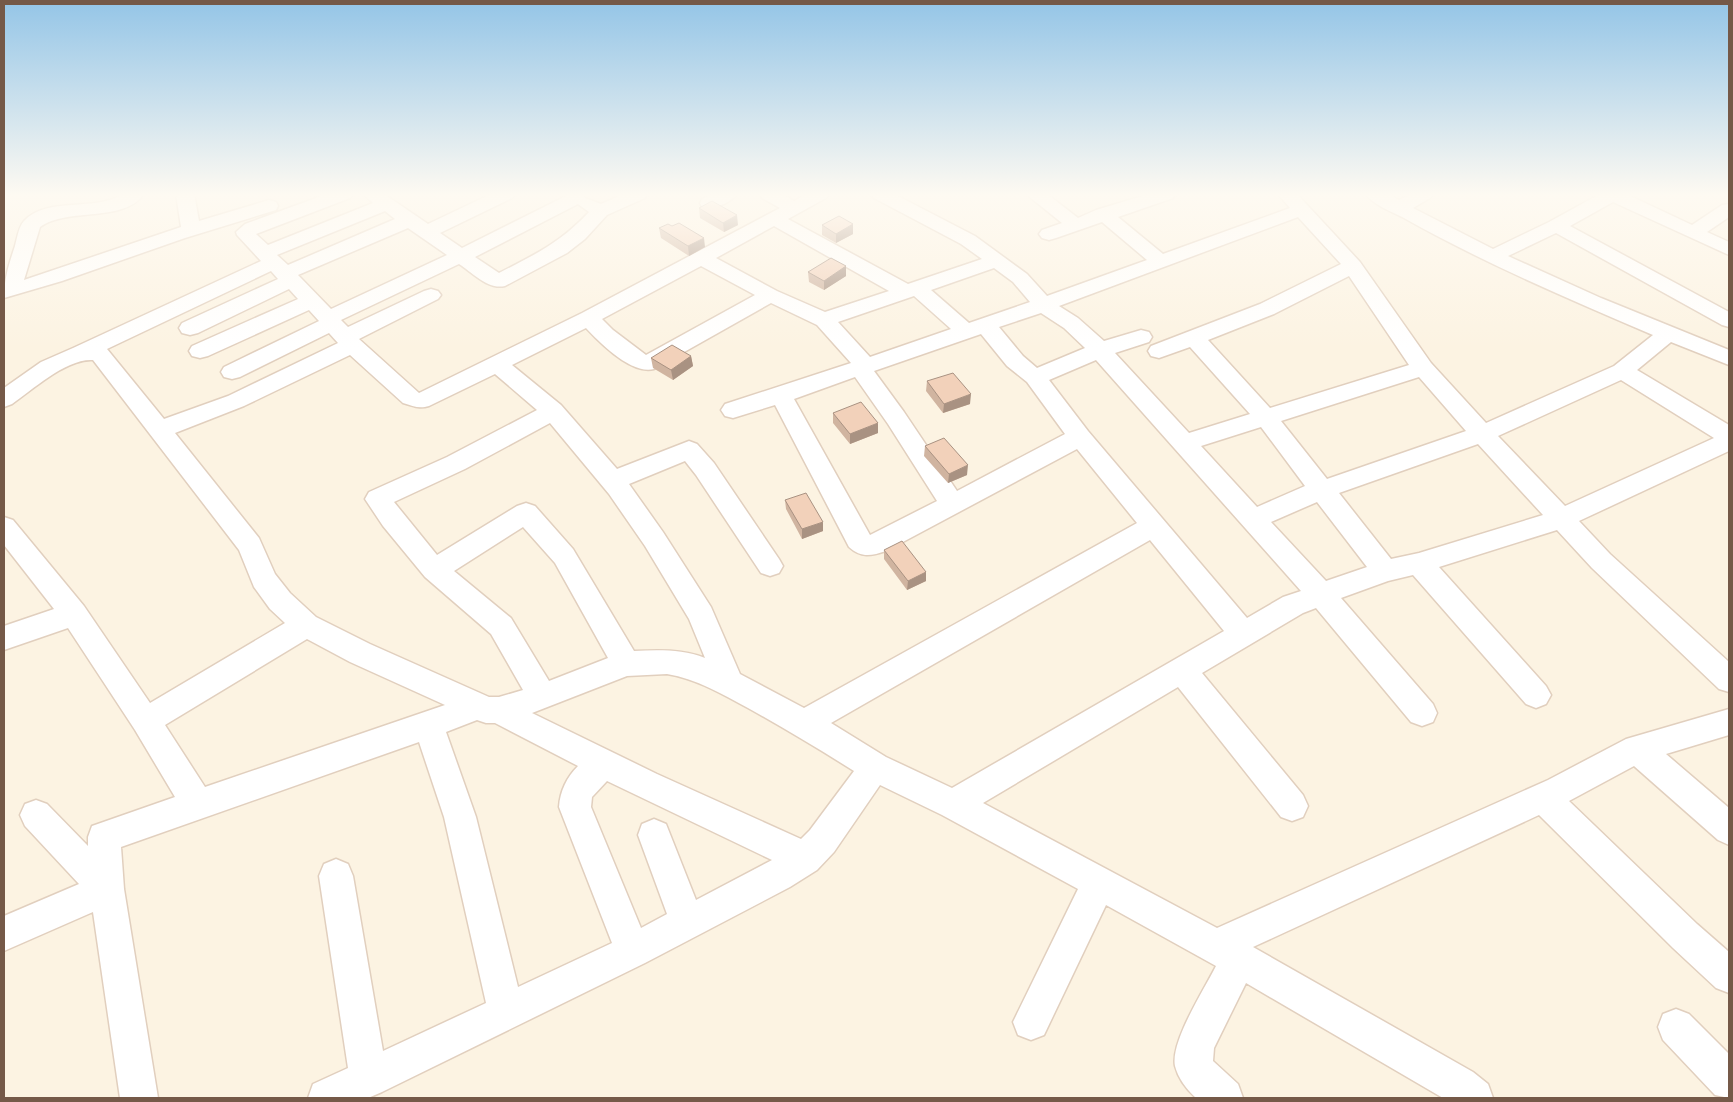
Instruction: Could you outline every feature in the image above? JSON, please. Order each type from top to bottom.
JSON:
[{"type":"street","points":[[7,291],[23,245]]},
{"type":"street","points":[[7,291],[55,277],[146,245]]},
{"type":"street","points":[[257,245],[339,331],[415,401],[430,399],[589,318],[725,245]]},
{"type":"street","points":[[190,328],[311,245]]},
{"type":"street","points":[[4,399],[65,358],[278,268],[340,245]]},
{"type":"street","points":[[446,245],[498,282],[565,245]]},
{"type":"street","points":[[159,430],[236,400],[339,331],[481,245]]},
{"type":"street","points":[[826,245],[911,289],[975,328],[1035,377],[1080,437],[1243,634]]},
{"type":"street","points":[[975,245],[1020,278],[1043,305],[1070,324],[1100,350],[1321,594],[1422,713]]},
{"type":"street","points":[[1140,245],[1160,262]]},
{"type":"street","points":[[733,410],[1043,305],[1160,262],[1197,245]]},
{"type":"street","points":[[1334,245],[1353,266],[1423,368],[1482,434],[1602,561],[1729,680]]},
{"type":"street","points":[[1473,245],[1574,294],[1729,358]]},
{"type":"street","points":[[1494,256],[1516,245]]},
{"type":"street","points":[[1592,245],[1729,320]]},
{"type":"street","points":[[702,258],[770,295],[824,320],[863,367],[952,504]]},
{"type":"street","points":[[824,320],[996,261]]},
{"type":"street","points":[[1035,377],[1100,350],[1194,338],[1267,309],[1353,266]]},
{"type":"street","points":[[232,372],[431,295]]},
{"type":"street","points":[[589,318],[605,336],[646,364],[770,295]]},
{"type":"street","points":[[200,351],[312,301]]},
{"type":"street","points":[[1253,519],[1321,490],[1482,434],[1622,371],[1668,334]]},
{"type":"street","points":[[1194,338],[1266,418],[1386,571]]},
{"type":"street","points":[[82,352],[99,354],[250,545],[264,579],[280,601],[306,625],[360,653],[538,731],[805,858]]},
{"type":"street","points":[[497,364],[553,411],[612,481],[654,539],[701,615],[729,683]]},
{"type":"street","points":[[1185,444],[1423,368]]},
{"type":"street","points":[[1622,371],[1729,436]]},
{"type":"street","points":[[781,395],[861,544],[866,546],[877,544],[1080,437]]},
{"type":"street","points":[[543,698],[500,626],[434,570],[378,499],[456,463],[553,411]]},
{"type":"street","points":[[953,804],[1293,604],[1386,571],[1419,563],[1561,519],[1729,441]]},
{"type":"street","points":[[612,481],[689,450],[705,469],[770,566]]},
{"type":"street","points":[[434,570],[526,512],[564,556],[626,664]]},
{"type":"street","points":[[804,723],[1154,526]]},
{"type":"street","points":[[4,527],[74,614],[146,721],[198,804]]},
{"type":"street","points":[[1419,563],[1536,695]]},
{"type":"street","points":[[4,638],[74,614]]},
{"type":"street","points":[[146,721],[306,625]]},
{"type":"street","points":[[139,1098],[107,889],[104,837],[429,725],[488,708],[543,698],[626,664],[667,662],[692,666],[729,683],[804,723],[875,767],[953,804],[1227,953],[1459,1086],[1474,1098]]},
{"type":"street","points":[[1182,670],[1292,806]]},
{"type":"street","points":[[1224,1098],[1202,1078],[1194,1065],[1195,1046],[1227,953],[1543,798],[1637,749],[1729,722]]},
{"type":"street","points":[[429,725],[460,817],[506,1011]]},
{"type":"street","points":[[1637,749],[1729,829]]},
{"type":"street","points":[[604,763],[577,789],[574,796],[574,807],[633,951]]},
{"type":"street","points":[[327,1098],[633,951],[778,875],[805,858],[822,841],[875,767]]},
{"type":"street","points":[[1543,798],[1685,936],[1729,975]]},
{"type":"street","points":[[36,815],[107,889]]},
{"type":"street","points":[[654,836],[688,923]]},
{"type":"street","points":[[336,876],[369,1079]]},
{"type":"street","points":[[1031,1022],[1099,883]]},
{"type":"street","points":[[4,934],[107,889]]},
{"type":"street","points":[[1676,1027],[1729,1081]]},
{"type":"building","points":[[831,258],[846,266],[824,281],[808,272]]},
{"type":"building","points":[[672,345],[691,356],[671,370],[651,358]]},
{"type":"building","points":[[953,373],[971,394],[944,404],[927,381]]},
{"type":"building","points":[[861,402],[878,423],[850,434],[833,413]]},
{"type":"building","points":[[944,438],[968,465],[949,474],[925,446]]},
{"type":"building","points":[[806,493],[823,522],[802,529],[785,500]]},
{"type":"building","points":[[902,541],[926,572],[908,581],[884,550]]}]
